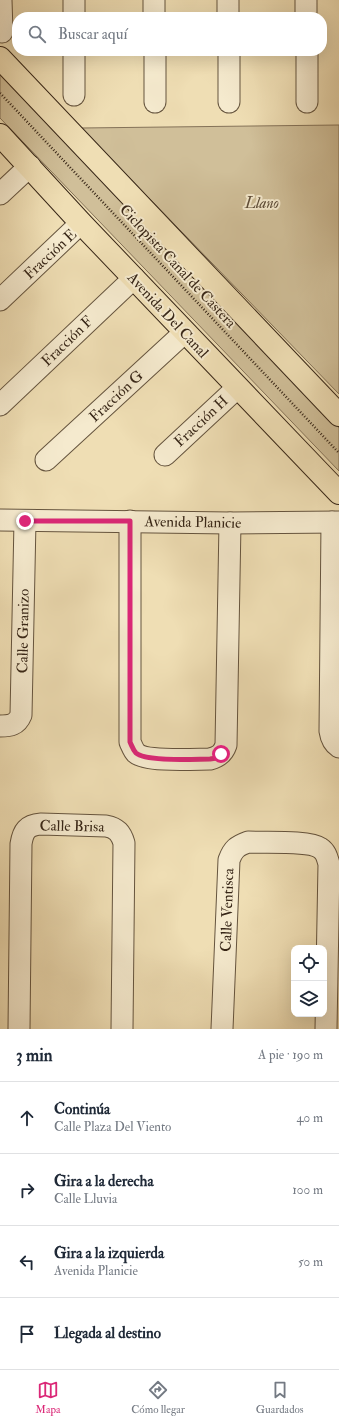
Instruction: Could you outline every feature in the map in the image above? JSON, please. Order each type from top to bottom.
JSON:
[{"type":"main road","points":[[0,58],[339,415]]},
{"type":"main road","name":"Avenida Del Canal","points":[[0,134],[81,223],[339,493]]},
{"type":"street","points":[[2,0],[2,32]]},
{"type":"street","points":[[74,0],[74,12]]},
{"type":"street","points":[[154,0],[154,12]]},
{"type":"street","points":[[228,0],[228,12]]},
{"type":"street","points":[[306,0],[306,12]]},
{"type":"street","points":[[74,56],[74,95]]},
{"type":"street","points":[[155,56],[156,102]]},
{"type":"street","points":[[229,56],[229,102]]},
{"type":"street","points":[[307,56],[307,102]]},
{"type":"street","points":[[0,194],[30,166]]},
{"type":"street","name":"Fracción E","points":[[0,300],[81,223]]},
{"type":"street","name":"Fracción F","points":[[0,405],[134,278]]},
{"type":"street","name":"Fracción G","points":[[46,460],[185,332]]},
{"type":"street","name":"Fracción H","points":[[164,455],[238,388]]},
{"type":"street","name":"Avenida Planicie","points":[[0,520],[230,523],[336,522]]},
{"type":"street","name":"Calle Granizo","points":[[0,726],[17,722],[21,715],[25,521]]},
{"type":"street","points":[[130,521],[130,742],[132,749],[136,753],[149,758],[217,758],[226,745],[230,523]]},
{"type":"street","points":[[336,522],[330,731],[331,738],[337,746]]},
{"type":"street","name":"Calle Brisa","points":[[19,1029],[21,844],[22,835],[34,824],[106,826],[113,827],[119,831],[122,836],[124,843],[122,1029]]},
{"type":"street","name":"Calle Ventisca","points":[[222,1029],[229,860],[234,849],[248,842],[312,844],[324,850],[327,856],[329,864],[326,1029]]},
{"type":"path","name":"Ciclopista Canal de Castera","points":[[0,93],[339,453]]},
{"type":"green space","points":[[0,72],[339,428],[339,471],[0,118]]},
{"type":"green space","name":"Llano","points":[[339,125],[339,394],[81,128]]},
{"type":"route","points":[[25,521],[130,521],[130,742],[132,749],[136,753],[149,758],[210,759],[217,758],[221,754]]}]
